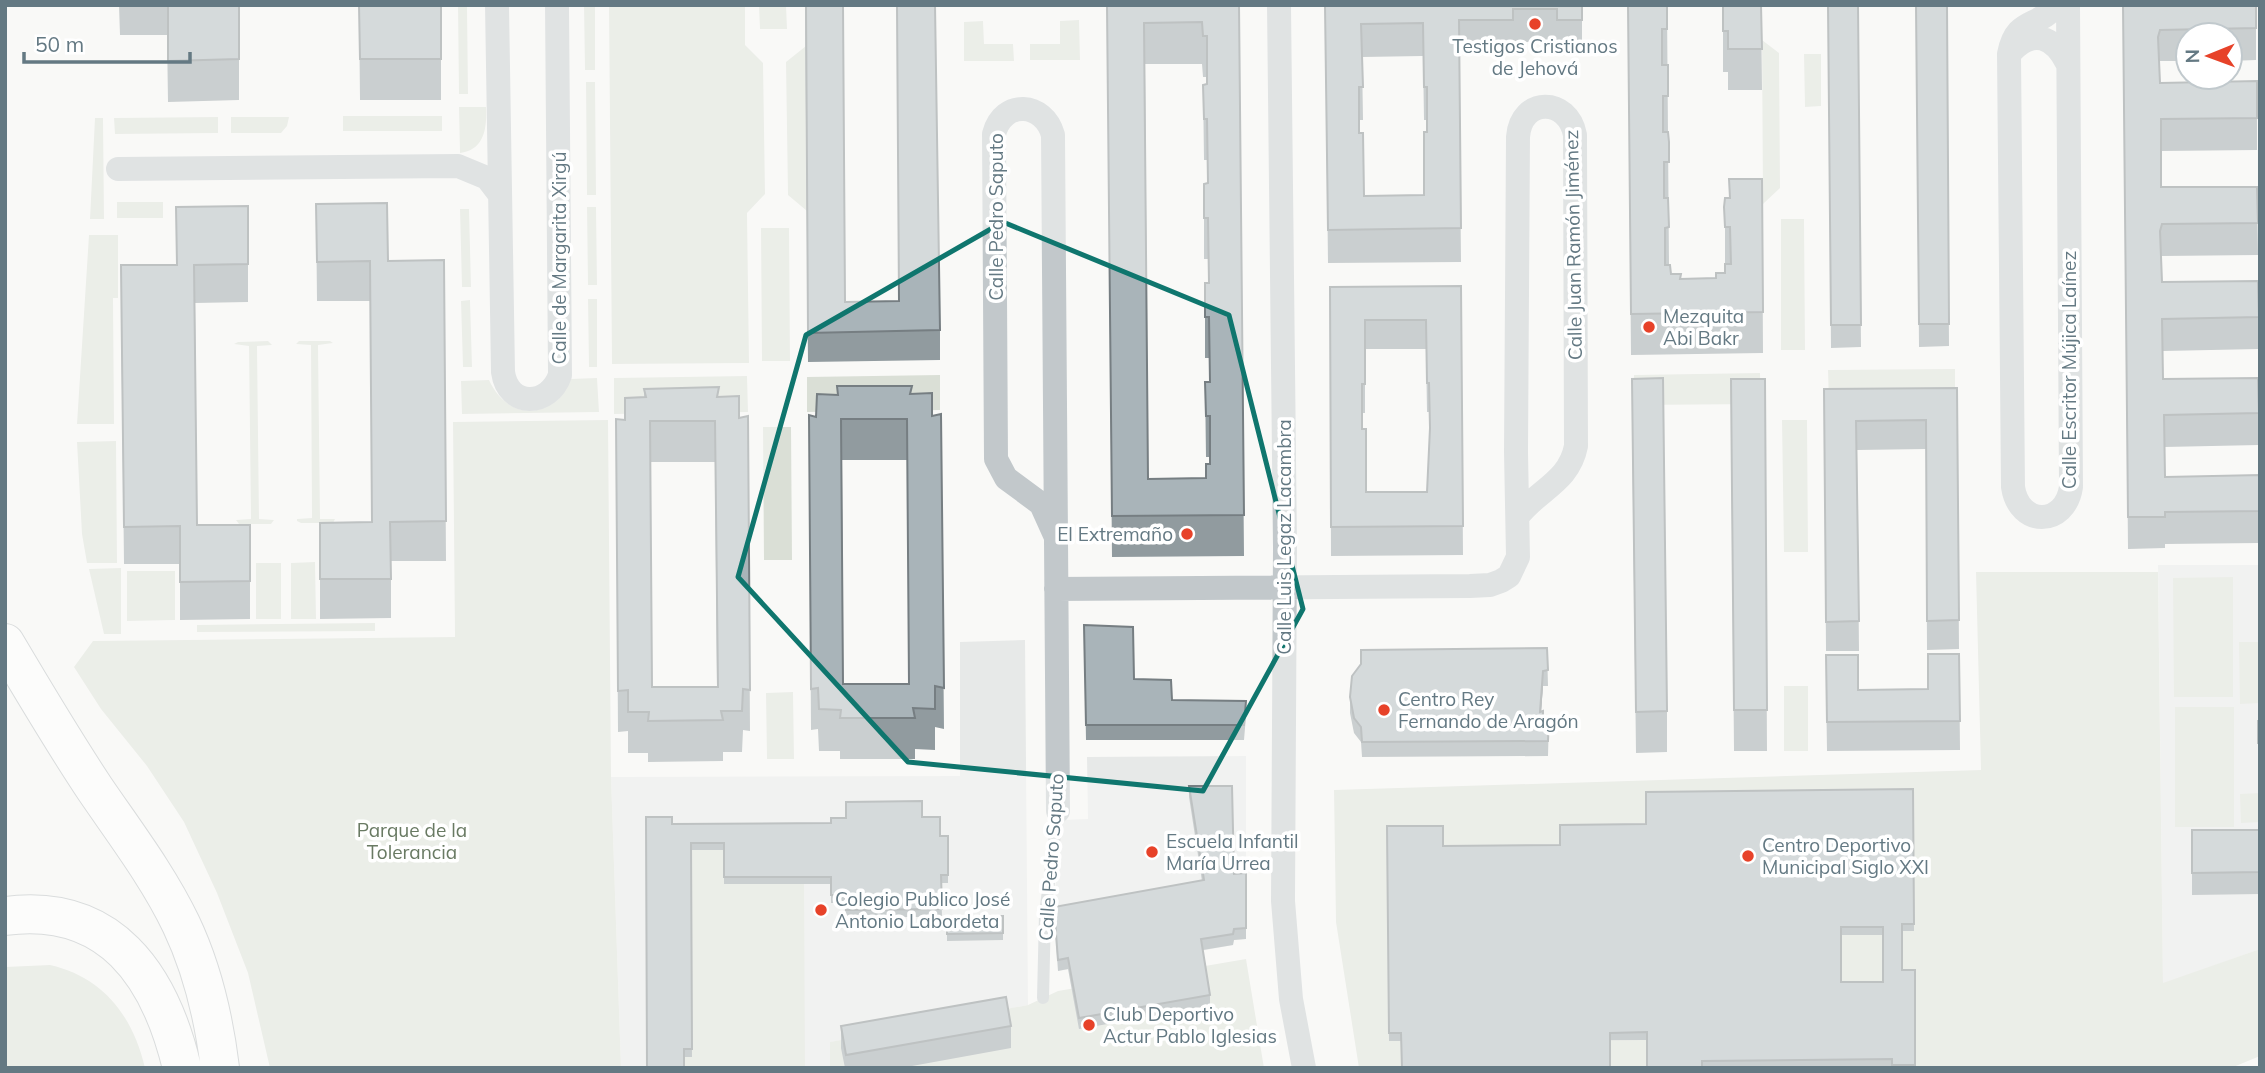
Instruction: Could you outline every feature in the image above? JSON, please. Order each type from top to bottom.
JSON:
[{"type":"highway","points":[[5,643],[51,721],[145,862],[180,923],[209,1004],[220,1068]]},
{"type":"highway","points":[[5,916],[26,914],[73,919],[97,930],[122,949],[146,976],[162,1007],[182,1068]]},
{"type":"street","name":"Calle de Margarita Xirgú","points":[[497,5],[504,382],[516,396],[537,398],[553,390],[559,375],[557,5]]},
{"type":"street","name":"Calle Luis Legaz Lacambra","points":[[1279,5],[1284,939],[1291,999],[1304,1068]]},
{"type":"street","name":"Calle Escritor Mújica Laínez","points":[[2057,5],[2048,16],[2026,24],[2018,31],[2011,42],[2009,54],[2013,487],[2020,508],[2041,516],[2064,509],[2071,487],[2068,5]]},
{"type":"street","points":[[2009,54],[2025,40],[2044,39],[2062,52],[2067,64]]},
{"type":"street","name":"Calle Juan Ramón Jiménez","points":[[1284,587],[1490,585],[1501,581],[1514,568],[1518,557],[1518,127],[1528,111],[1549,107],[1560,109],[1568,116],[1573,123],[1575,135],[1576,446],[1570,466]]},
{"type":"street","name":"Calle Pedro Saputo","points":[[1055,535],[1041,504],[1006,478],[996,459],[994,134],[1004,115],[1021,109],[1039,113],[1046,120],[1053,135],[1058,811]]},
{"type":"street","points":[[458,166],[479,156],[491,146],[500,126]]},
{"type":"street","points":[[118,169],[458,166],[482,175],[500,195]]},
{"type":"street","points":[[1516,452],[1525,467],[1540,475],[1551,475],[1570,466]]},
{"type":"street","points":[[1019,486],[1041,478],[1049,470],[1056,455]]},
{"type":"street","points":[[1518,516],[1541,492],[1564,476],[1570,466]]},
{"type":"street","points":[[1056,589],[1284,587]]},
{"type":"lane","name":"Calle Pedro Saputo","points":[[1043,998],[1045,914],[1058,811]]},
{"type":"highlighted area","points":[[1003,222],[1229,315],[1303,609],[1203,791],[908,762],[738,577],[806,335]]},
{"type":"shaded area","points":[[2158,565],[2260,565],[2260,949],[2163,984]]},
{"type":"shaded area","name":"Colegio Publico José Antonio Labordeta","points":[[1025,640],[1028,1005],[831,1042],[830,1068],[621,1068],[611,777],[960,776],[960,642]]},
{"type":"shaded area","name":"Escuela Infantil María Urrea","points":[[1246,756],[1246,939],[1234,940],[1233,945],[1201,951],[1058,971],[1053,918],[1061,820],[1088,819],[1087,757]]},
{"type":"green space","points":[[458,5],[471,5],[467,7],[468,94],[459,94]]},
{"type":"green space","points":[[584,5],[595,5],[595,70],[585,70]]},
{"type":"green space","points":[[609,5],[745,5],[745,45],[763,63],[765,194],[747,213],[749,363],[612,364]]},
{"type":"green space","points":[[759,5],[786,5],[787,29],[760,29]]},
{"type":"green space","points":[[1079,20],[1080,60],[1030,60],[1030,44],[1060,44],[1060,21]]},
{"type":"green space","points":[[983,21],[984,44],[1013,44],[1014,61],[964,61],[964,22]]},
{"type":"green space","points":[[1762,40],[1779,53],[1780,188],[1763,204]]},
{"type":"green space","points":[[806,46],[807,211],[788,195],[786,62]]},
{"type":"green space","points":[[1804,54],[1821,54],[1821,106],[1805,107]]},
{"type":"green space","points":[[586,82],[595,82],[596,195],[587,195]]},
{"type":"green space","points":[[459,107],[486,107],[483,136],[475,147],[460,153]]},
{"type":"green space","points":[[343,116],[442,116],[442,131],[343,131]]},
{"type":"green space","points":[[218,117],[218,133],[115,134],[114,118]]},
{"type":"green space","points":[[231,117],[289,117],[287,126],[281,133],[231,133]]},
{"type":"green space","points":[[95,118],[103,118],[104,219],[90,219]]},
{"type":"green space","points":[[117,202],[163,202],[163,218],[117,218]]},
{"type":"green space","points":[[587,207],[596,207],[597,285],[588,285]]},
{"type":"green space","points":[[460,209],[469,209],[471,287],[462,287]]},
{"type":"green space","points":[[1781,219],[1804,219],[1805,350],[1781,350]]},
{"type":"green space","points":[[761,228],[789,228],[790,361],[762,361]]},
{"type":"green space","points":[[89,235],[118,235],[118,298],[113,298],[114,424],[77,424]]},
{"type":"green space","points":[[588,299],[597,299],[597,367],[589,367]]},
{"type":"green space","points":[[470,300],[472,367],[463,367],[461,301]]},
{"type":"green space","points":[[268,341],[272,345],[257,346],[259,519],[274,520],[271,524],[239,524],[236,520],[251,519],[249,346],[234,344]]},
{"type":"green space","points":[[299,341],[333,343],[318,345],[320,519],[335,519],[333,523],[297,521],[312,518],[311,345],[296,344]]},
{"type":"green space","points":[[1955,369],[1955,402],[1829,403],[1828,370]]},
{"type":"green space","points":[[1760,373],[1761,404],[1634,405],[1634,375]]},
{"type":"green space","points":[[940,375],[940,410],[807,412],[807,377]]},
{"type":"green space","points":[[747,376],[748,412],[614,414],[614,378]]},
{"type":"green space","points":[[597,378],[599,412],[462,414],[461,381],[489,380],[507,403],[530,411],[552,403],[570,379]]},
{"type":"green space","name":"Parque de la Tolerancia","points":[[608,420],[611,777],[621,1068],[270,1068],[248,973],[217,893],[184,822],[147,766],[101,709],[74,667],[93,641],[455,637],[453,422]]},
{"type":"green space","points":[[1782,420],[1807,420],[1808,552],[1784,552]]},
{"type":"green space","points":[[763,427],[791,427],[792,560],[764,560]]},
{"type":"green space","points":[[116,441],[117,563],[87,563],[82,534],[77,442]]},
{"type":"green space","points":[[315,562],[316,619],[291,619],[291,563]]},
{"type":"green space","points":[[256,563],[281,563],[281,619],[256,619]]},
{"type":"green space","points":[[121,568],[121,634],[104,634],[89,569]]},
{"type":"green space","points":[[127,571],[175,571],[175,620],[127,621]]},
{"type":"green space","name":"Centro Deportivo Municipal Siglo XXI","points":[[1976,572],[2158,572],[2163,983],[2260,949],[2260,1056],[2231,1068],[1359,1068],[1336,922],[1334,790],[1981,770]]},
{"type":"green space","points":[[2233,577],[2233,697],[2174,697],[2173,578]]},
{"type":"green space","points":[[375,623],[375,631],[197,632],[197,625]]},
{"type":"green space","points":[[2239,642],[2260,642],[2260,703],[2240,704]]},
{"type":"green space","points":[[1784,686],[1808,686],[1808,751],[1784,751]]},
{"type":"green space","points":[[793,692],[794,759],[767,759],[766,693]]},
{"type":"green space","points":[[2175,707],[2234,707],[2234,827],[2175,827]]},
{"type":"green space","points":[[2260,793],[2260,822],[2241,823],[2240,794]]},
{"type":"green space","points":[[691,850],[724,850],[804,884],[805,1068],[684,1068],[684,1057],[691,1057]]},
{"type":"green space","name":"Club Deportivo Actur Pablo Iglesias","points":[[1246,959],[1264,1068],[830,1068],[830,1042],[1028,1005],[1058,991]]},
{"type":"green space","points":[[50,965],[86,979],[113,1002],[133,1032],[145,1068],[5,1068],[5,967]]},
{"type":"building","points":[[168,5],[239,5],[239,59],[168,61]]},
{"type":"building","points":[[359,5],[441,5],[441,59],[360,59]]},
{"type":"building","points":[[806,5],[843,5],[845,302],[899,301],[897,5],[935,5],[940,330],[808,333]]},
{"type":"building","points":[[1107,5],[1239,5],[1244,515],[1112,516]],"holes":[[[1202,22],[1203,36],[1207,36],[1207,84],[1203,85],[1204,119],[1207,119],[1208,183],[1204,184],[1204,218],[1208,218],[1209,283],[1205,283],[1205,317],[1209,317],[1210,382],[1205,382],[1206,416],[1210,416],[1210,464],[1206,464],[1206,478],[1148,479],[1144,23]]]},
{"type":"building","points":[[1325,5],[1582,5],[1582,20],[1557,20],[1557,9],[1513,9],[1513,20],[1459,20],[1461,228],[1328,230]],"holes":[[[1423,23],[1424,87],[1427,87],[1424,195],[1364,196],[1363,133],[1359,133],[1359,87],[1363,87],[1361,24]]]},
{"type":"building","points":[[1628,5],[1667,5],[1667,29],[1662,29],[1662,65],[1668,65],[1668,96],[1663,96],[1663,132],[1668,132],[1669,142],[1669,162],[1664,162],[1664,198],[1668,198],[1669,227],[1665,228],[1665,265],[1670,265],[1671,274],[1681,274],[1680,279],[1716,278],[1716,273],[1725,273],[1725,264],[1731,264],[1730,227],[1725,227],[1724,207],[1725,198],[1730,198],[1729,179],[1762,179],[1763,312],[1631,314]]},
{"type":"building","points":[[1723,5],[1761,5],[1762,49],[1728,49],[1728,31],[1723,31]]},
{"type":"building","points":[[1828,5],[1858,5],[1861,325],[1831,325]]},
{"type":"building","points":[[1916,5],[1947,5],[1949,324],[1919,324]]},
{"type":"building","points":[[2123,5],[2256,5],[2256,28],[2244,28],[2244,21],[2174,21],[2174,30],[2160,30],[2158,37],[2160,83],[2174,83],[2174,91],[2244,91],[2244,81],[2257,81],[2257,118],[2161,119],[2161,187],[2257,187],[2258,223],[2162,224],[2160,231],[2162,282],[2258,281],[2259,317],[2162,319],[2163,379],[2258,378],[2259,413],[2164,415],[2165,477],[2260,475],[2260,511],[2165,512],[2165,517],[2128,517]]},
{"type":"building","points":[[387,203],[388,261],[444,260],[446,521],[390,522],[391,579],[320,579],[320,523],[372,522],[370,261],[317,262],[316,204]]},
{"type":"building","points":[[248,206],[248,264],[194,265],[197,525],[250,525],[250,581],[180,582],[180,526],[124,527],[121,265],[177,265],[176,207]]},
{"type":"building","points":[[1461,286],[1463,526],[1331,527],[1330,287]],"holes":[[[1365,320],[1426,320],[1430,428],[1427,492],[1366,492],[1366,429],[1362,429]]]},
{"type":"building","points":[[1663,378],[1667,711],[1636,712],[1632,379]]},
{"type":"building","points":[[1731,379],[1765,379],[1767,710],[1734,710]]},
{"type":"building","points":[[837,386],[912,386],[910,394],[932,393],[932,416],[941,414],[944,688],[935,686],[935,709],[913,708],[915,718],[840,718],[841,710],[819,709],[818,688],[811,689],[809,415],[816,417],[817,394],[838,395]],"holes":[[[841,419],[907,419],[909,684],[843,684]]]},
{"type":"building","points":[[719,387],[717,397],[739,396],[739,418],[748,416],[750,690],[743,689],[742,711],[721,711],[723,720],[648,721],[649,712],[628,712],[628,690],[618,691],[616,419],[625,420],[625,398],[646,397],[644,389]],"holes":[[[650,421],[715,421],[718,687],[652,687]]]},
{"type":"building","points":[[1957,388],[1959,620],[1927,621],[1926,420],[1856,421],[1859,621],[1826,622],[1824,389]]},
{"type":"building","points":[[1084,625],[1133,627],[1134,679],[1171,680],[1172,700],[1246,701],[1244,725],[1086,725]]},
{"type":"building","name":"Centro Rey Fernando de Aragón","points":[[1547,648],[1548,670],[1543,671],[1540,712],[1543,711],[1543,718],[1549,718],[1548,741],[1362,742],[1361,727],[1354,718],[1350,697],[1352,676],[1361,664],[1361,650]]},
{"type":"building","points":[[1928,654],[1959,654],[1960,721],[1827,722],[1826,655],[1858,655],[1858,690],[1928,689]]},
{"type":"building","points":[[2260,721],[2260,743],[2258,743]]},
{"type":"building","points":[[1189,786],[1232,786],[1234,874],[1246,873],[1246,928],[1234,929],[1233,934],[1201,939],[1210,995],[1079,1018],[1068,958],[1058,960],[1054,907],[1204,880]]},
{"type":"building","points":[[1913,789],[1914,924],[1902,924],[1902,970],[1915,970],[1915,1065],[1892,1065],[1892,1059],[1702,1061],[1702,1068],[1647,1068],[1647,1032],[1610,1033],[1610,1068],[1402,1068],[1401,1033],[1389,1033],[1387,826],[1443,826],[1443,846],[1560,845],[1560,825],[1646,824],[1646,792]],"holes":[[[1841,927],[1883,927],[1883,982],[1841,982]]]},
{"type":"building","points":[[922,801],[922,817],[940,817],[940,836],[948,836],[948,875],[941,875],[942,909],[846,910],[845,895],[831,895],[831,877],[724,877],[724,843],[691,843],[692,1049],[684,1049],[684,1068],[647,1068],[646,817],[672,817],[672,824],[831,823],[831,818],[846,818],[846,802]]},
{"type":"building","points":[[2192,830],[2260,830],[2260,872],[2192,873]]},
{"type":"building","points":[[1003,916],[1003,933],[947,934],[947,917]]},
{"type":"building","points":[[1006,997],[1011,1026],[846,1055],[841,1026]]},
{"type":"place","name":"Testigos Cristianos de Jehová","points":[[1535,24]]},
{"type":"place","name":"Mezquita Abi Bakr","points":[[1649,327]]},
{"type":"place","name":"El Extremaño","points":[[1187,534]]},
{"type":"place","name":"Centro Rey Fernando de Aragón","points":[[1384,710]]},
{"type":"place","name":"Escuela Infantil María Urrea","points":[[1152,852]]},
{"type":"place","name":"Centro Deportivo Municipal Siglo XXI","points":[[1748,856]]},
{"type":"place","name":"Colegio Publico José Antonio Labordeta","points":[[821,910]]},
{"type":"place","name":"Club Deportivo Actur Pablo Iglesias","points":[[1089,1025]]}]
